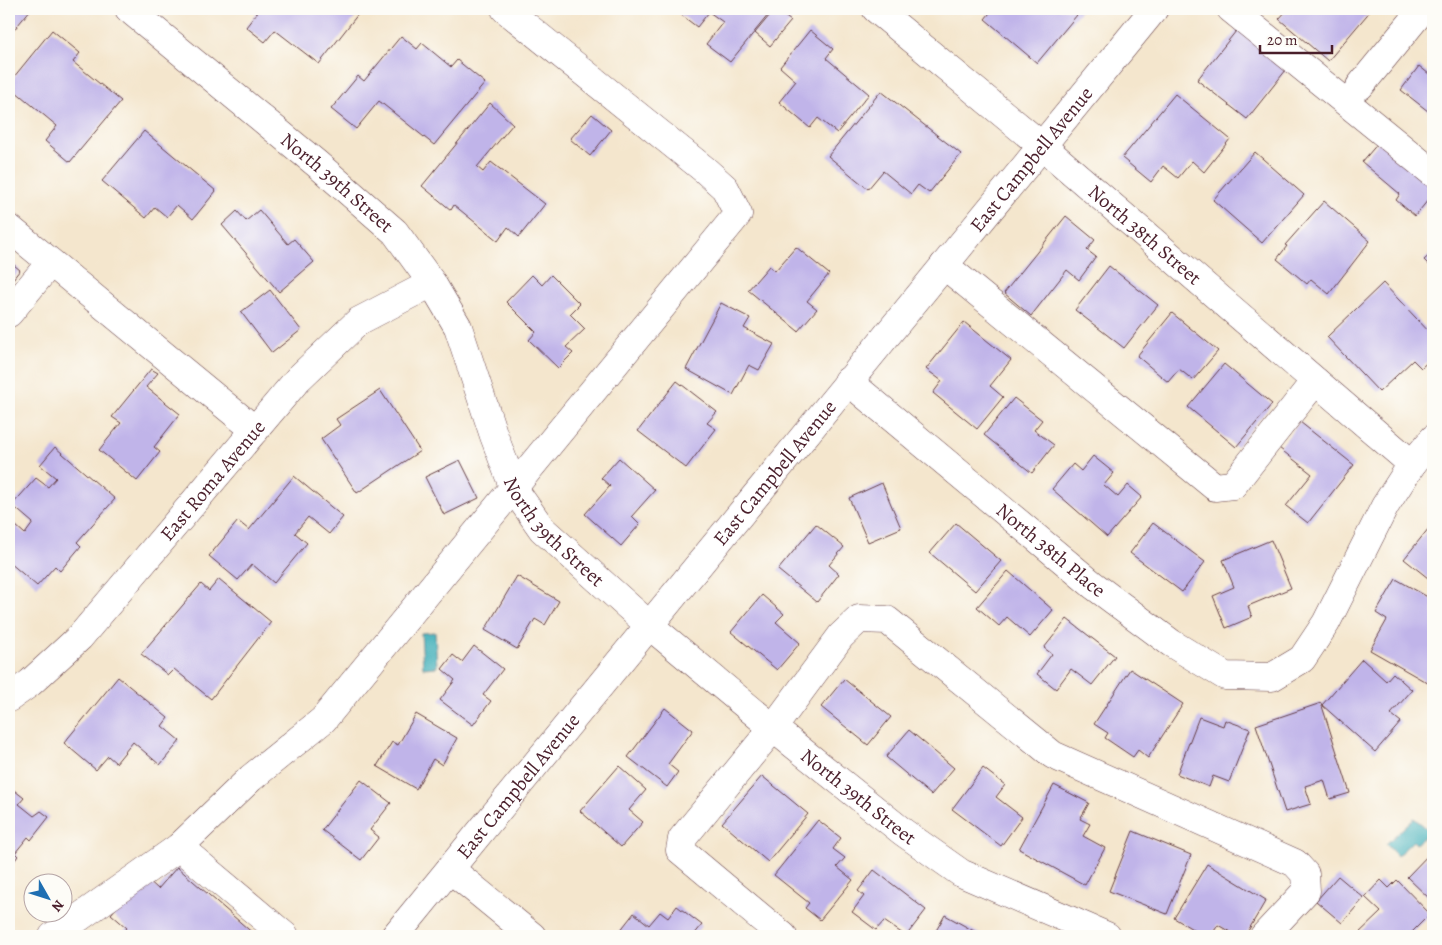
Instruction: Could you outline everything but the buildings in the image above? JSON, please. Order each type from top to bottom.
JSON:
[{"type":"street","name":"North 39th Street","points":[[129,9],[317,164],[395,232],[432,283],[458,327],[494,436],[514,489],[542,529],[650,625],[773,728],[903,832],[961,873],[1107,936]]},
{"type":"street","points":[[53,936],[179,847],[251,778],[323,720],[514,489],[670,294],[738,214],[725,188],[705,170],[505,9]]},
{"type":"street","name":"North 38th Street","points":[[876,9],[1041,145],[1412,464]]},
{"type":"street","name":"East Campbell Avenue","points":[[395,936],[1154,9]]},
{"type":"street","points":[[1231,9],[1433,174]]},
{"type":"street","points":[[1360,86],[1423,9]]},
{"type":"street","points":[[9,228],[255,430]]},
{"type":"street","points":[[9,313],[50,262]]},
{"type":"street","points":[[944,264],[1215,487],[1233,485],[1315,381]]},
{"type":"street","name":"East Roma Avenue","points":[[9,698],[30,683],[80,637],[298,380],[358,321],[432,283]]},
{"type":"street","name":"North 38th Place","points":[[848,381],[1093,585],[1171,642],[1225,676],[1272,677],[1302,659],[1326,623],[1385,506],[1412,464]]},
{"type":"street","points":[[1412,464],[1433,439]]},
{"type":"street","points":[[783,936],[680,850],[682,838],[773,728],[841,636],[858,618],[887,620],[1053,755],[1295,863],[1305,874],[1306,891],[1264,936]]},
{"type":"street","points":[[179,847],[285,936]]},
{"type":"street","points":[[450,869],[532,936]]},
{"type":"water","points":[[435,632],[437,667],[423,668],[421,633]]},
{"type":"water","points":[[1414,818],[1430,831],[1416,844],[1413,841],[1397,856],[1386,844]]}]
